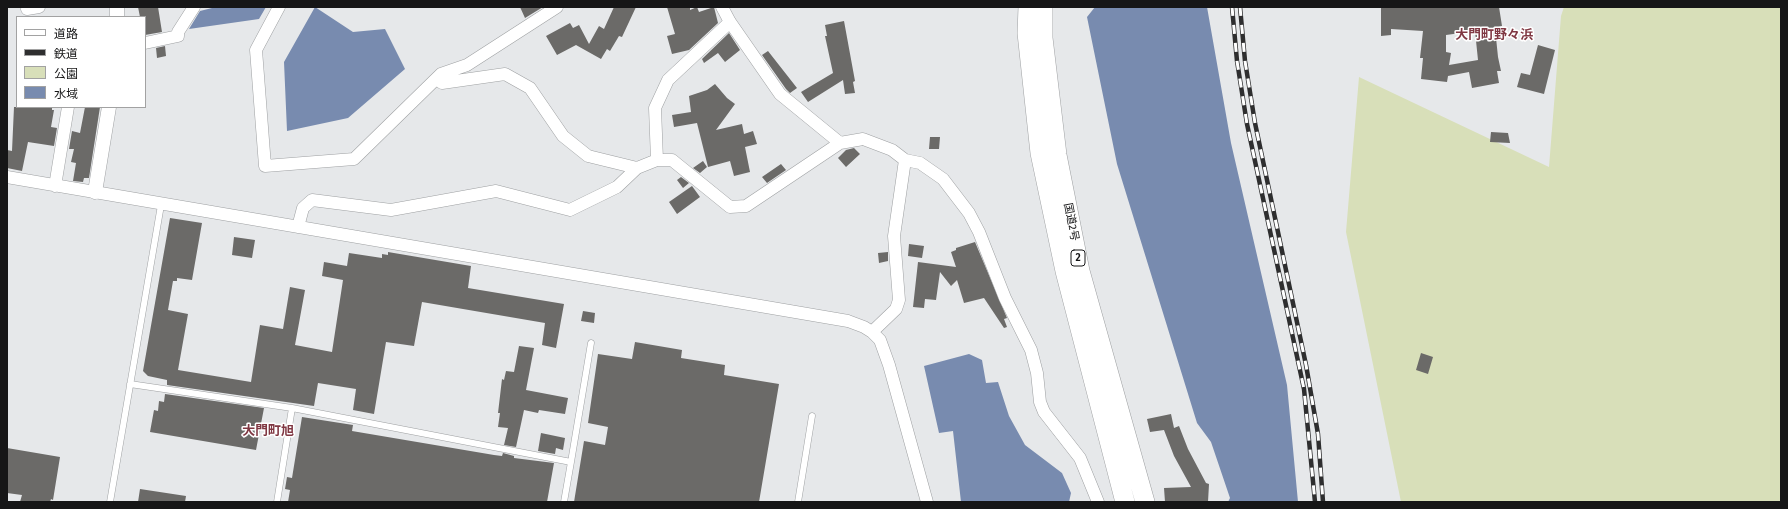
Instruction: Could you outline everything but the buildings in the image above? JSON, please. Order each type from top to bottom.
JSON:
[{"type":"highway","name":"国道2号","points":[[1028,7],[1027,33],[1040,153],[1065,271],[1125,502]]},
{"type":"highway","name":"国道2号","points":[[1043,7],[1043,38],[1057,155],[1079,263],[1145,502]]},
{"type":"street","points":[[146,43],[178,36],[178,32],[194,7]]},
{"type":"street","points":[[279,7],[256,50],[265,166],[354,159],[441,74],[466,65],[557,7]]},
{"type":"street","points":[[722,7],[730,22],[780,94],[840,143]]},
{"type":"street","points":[[657,160],[655,108],[668,80],[730,22]]},
{"type":"street","points":[[437,79],[442,83],[505,74],[530,88],[563,136],[588,156],[637,168]]},
{"type":"street","points":[[54,186],[68,108]]},
{"type":"street","points":[[95,192],[109,108]]},
{"type":"street","points":[[298,227],[303,208],[312,200],[391,210],[496,191],[570,210],[617,187],[637,168],[657,160],[672,160],[730,207],[746,206],[840,143],[863,139],[892,150],[906,160],[920,163],[943,179],[969,214],[979,232],[1005,298],[1031,350],[1037,373],[1040,402],[1044,412],[1080,458],[1098,502]]},
{"type":"street","points":[[872,332],[896,309],[899,300],[894,236],[906,160]]},
{"type":"street","points":[[7,177],[161,205],[848,321],[872,332],[880,340],[889,365],[927,502]]},
{"type":"lane","points":[[110,502],[161,205]]},
{"type":"lane","points":[[564,502],[590,343]]},
{"type":"lane","points":[[130,384],[292,408],[571,462]]},
{"type":"lane","points":[[277,502],[292,408]]},
{"type":"lane","points":[[798,502],[812,416]]},
{"type":"green space","points":[[1564,7],[1781,7],[1781,502],[1401,502],[1346,232],[1359,77],[1549,167],[1561,16]]},
{"type":"water","points":[[216,7],[266,7],[259,19],[189,29],[200,11]]},
{"type":"water","points":[[315,7],[353,32],[385,29],[405,69],[348,118],[287,131],[284,62]]},
{"type":"water","points":[[1095,7],[1207,7],[1231,143],[1287,385],[1298,502],[1228,502],[1230,498],[1211,442],[1197,423],[1117,164],[1087,17]]},
{"type":"water","points":[[969,354],[982,360],[986,383],[998,382],[1009,416],[1025,445],[1062,473],[1071,493],[1069,502],[961,502],[953,431],[939,433],[924,366]]},
{"type":"railway","points":[[1232,7],[1237,61],[1247,124],[1304,389],[1315,502]]},
{"type":"railway","points":[[1240,7],[1245,61],[1255,123],[1306,365],[1318,434],[1323,502]]},
{"type":"district","name":"大門町野々浜","points":[[1494,35]]},
{"type":"district","name":"大門町旭","points":[[268,431]]}]
